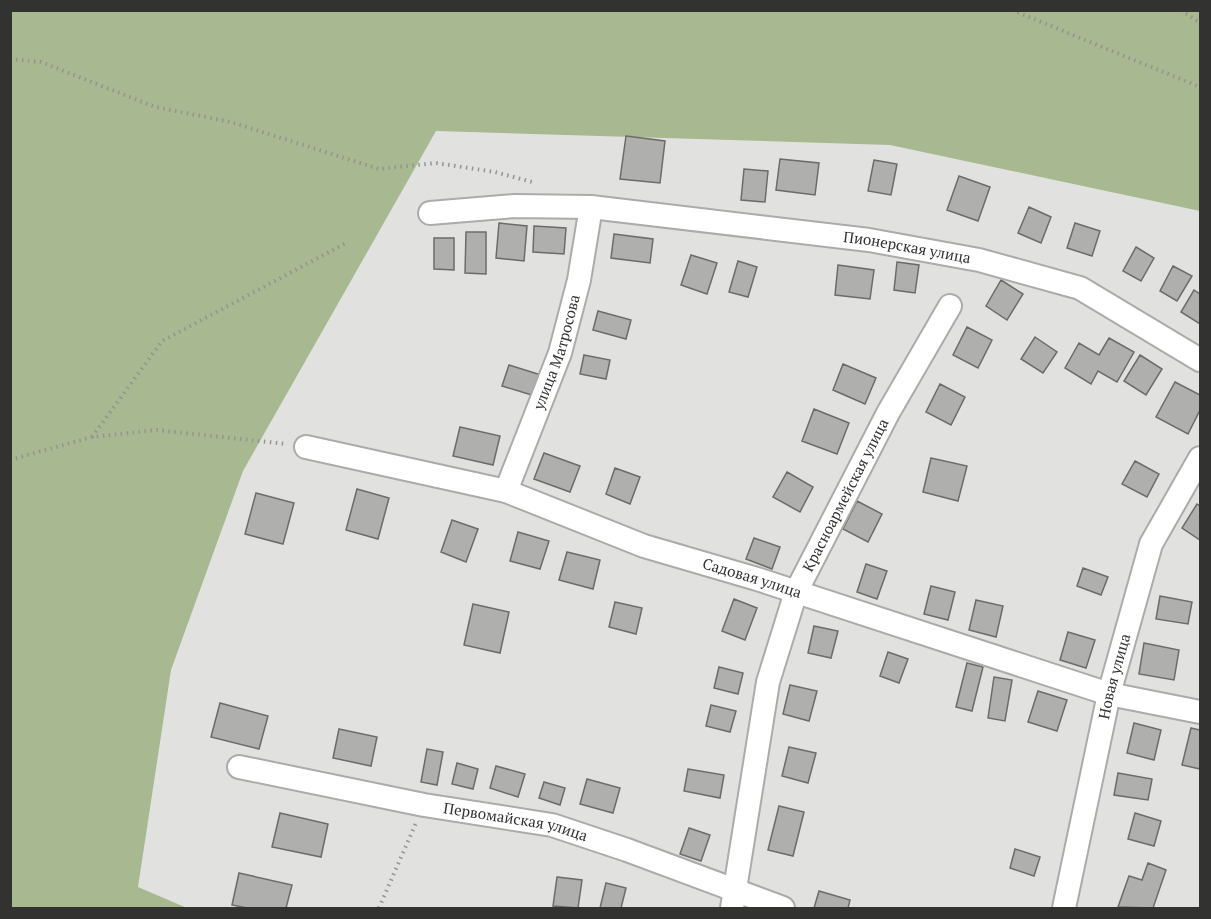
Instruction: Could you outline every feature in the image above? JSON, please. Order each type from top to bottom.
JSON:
[{"type":"street","name":"Пионерская улица","points":[[430,213],[515,206],[591,207],[868,240],[979,260],[1080,288],[1200,360]]},
{"type":"street","name":"улица Матросова","points":[[506,491],[560,352],[579,280],[591,207]]},
{"type":"street","name":"Красноармейская улица","points":[[734,899],[768,682],[796,592],[888,412],[950,306]]},
{"type":"street","name":"Садовая улица","points":[[306,447],[506,491],[644,546],[796,592],[1109,694],[1200,712]]},
{"type":"street","name":"Новая улица","points":[[1064,909],[1109,694],[1151,544],[1200,458]]},
{"type":"street","name":"Первомайская улица","points":[[239,767],[424,805],[552,825],[734,899],[783,909]]},
{"type":"path","points":[[1012,10],[1200,87]]},
{"type":"path","points":[[1181,10],[1200,23]]},
{"type":"path","points":[[10,59],[41,62],[155,107],[231,122],[379,169],[436,163],[495,172],[541,185]]},
{"type":"path","points":[[93,436],[162,341],[348,242]]},
{"type":"path","points":[[10,460],[93,436],[157,430],[212,434],[306,447]]},
{"type":"path","points":[[379,909],[424,805]]},
{"type":"green space","points":[[10,11],[1200,11],[1200,211],[890,145],[436,131],[243,471],[171,670],[138,887],[187,908],[11,908]]},
{"type":"building","points":[[626,136],[665,141],[660,183],[620,179]]},
{"type":"building","points":[[780,159],[819,163],[815,195],[776,190]]},
{"type":"building","points":[[874,160],[897,164],[891,195],[868,191]]},
{"type":"building","points":[[744,169],[768,171],[765,202],[741,200]]},
{"type":"building","points":[[959,176],[990,187],[978,221],[947,210]]},
{"type":"building","points":[[1029,207],[1051,217],[1041,243],[1018,233]]},
{"type":"building","points":[[499,223],[527,226],[524,261],[496,258]]},
{"type":"building","points":[[1075,223],[1100,231],[1092,256],[1067,248]]},
{"type":"building","points":[[534,226],[566,228],[564,254],[533,252]]},
{"type":"building","points":[[466,232],[486,232],[486,274],[465,273]]},
{"type":"building","points":[[614,234],[653,239],[650,263],[611,258]]},
{"type":"building","points":[[434,238],[454,238],[454,270],[434,269]]},
{"type":"building","points":[[1136,247],[1154,258],[1141,281],[1123,271]]},
{"type":"building","points":[[691,255],[717,263],[707,294],[681,285]]},
{"type":"building","points":[[738,261],[757,267],[748,297],[729,292]]},
{"type":"building","points":[[897,262],[919,265],[915,293],[894,290]]},
{"type":"building","points":[[838,265],[874,270],[870,299],[835,295]]},
{"type":"building","points":[[1173,266],[1192,276],[1177,301],[1160,291]]},
{"type":"building","points":[[1001,280],[1023,294],[1007,320],[986,306]]},
{"type":"building","points":[[1194,290],[1200,294],[1200,324],[1181,312]]},
{"type":"building","points":[[598,311],[631,320],[626,339],[593,330]]},
{"type":"building","points":[[967,327],[992,340],[978,368],[953,355]]},
{"type":"building","points":[[1035,337],[1057,352],[1043,373],[1021,359]]},
{"type":"building","points":[[1109,338],[1134,352],[1117,382],[1098,371],[1091,384],[1065,368],[1079,343],[1099,355]]},
{"type":"building","points":[[584,355],[610,360],[606,379],[580,374]]},
{"type":"building","points":[[1140,355],[1162,369],[1146,395],[1124,381]]},
{"type":"building","points":[[843,364],[876,378],[865,404],[833,390]]},
{"type":"building","points":[[509,365],[541,375],[535,396],[502,386]]},
{"type":"building","points":[[1175,382],[1200,395],[1200,410],[1188,434],[1156,417]]},
{"type":"building","points":[[940,384],[965,397],[951,425],[926,412]]},
{"type":"building","points":[[814,409],[849,423],[837,454],[802,441]]},
{"type":"building","points":[[460,427],[500,436],[493,465],[453,456]]},
{"type":"building","points":[[544,453],[580,466],[570,492],[534,479]]},
{"type":"building","points":[[931,458],[967,466],[958,501],[923,492]]},
{"type":"building","points":[[1135,461],[1159,474],[1147,497],[1122,484]]},
{"type":"building","points":[[615,468],[640,477],[630,504],[606,494]]},
{"type":"building","points":[[787,472],[813,487],[800,512],[773,497]]},
{"type":"building","points":[[357,489],[389,498],[378,539],[346,530]]},
{"type":"building","points":[[256,493],[294,503],[283,544],[245,534]]},
{"type":"building","points":[[857,501],[882,514],[868,542],[843,529]]},
{"type":"building","points":[[1197,504],[1200,506],[1200,540],[1182,528]]},
{"type":"building","points":[[452,520],[478,529],[466,562],[441,552]]},
{"type":"building","points":[[518,532],[549,541],[540,569],[510,561]]},
{"type":"building","points":[[754,538],[780,547],[772,569],[746,559]]},
{"type":"building","points":[[567,552],[600,560],[593,589],[559,580]]},
{"type":"building","points":[[866,564],[887,571],[877,599],[857,592]]},
{"type":"building","points":[[1083,568],[1108,577],[1101,595],[1077,586]]},
{"type":"building","points":[[931,586],[955,592],[948,620],[924,614]]},
{"type":"building","points":[[1160,596],[1192,602],[1188,624],[1156,619]]},
{"type":"building","points":[[734,599],[757,608],[745,640],[722,631]]},
{"type":"building","points":[[976,600],[1003,606],[996,637],[969,630]]},
{"type":"building","points":[[615,602],[642,608],[636,634],[609,627]]},
{"type":"building","points":[[473,604],[509,612],[500,653],[464,645]]},
{"type":"building","points":[[814,626],[838,631],[831,658],[808,653]]},
{"type":"building","points":[[1068,632],[1095,640],[1086,668],[1060,660]]},
{"type":"building","points":[[1144,643],[1179,650],[1174,680],[1139,674]]},
{"type":"building","points":[[888,652],[908,659],[899,683],[880,676]]},
{"type":"building","points":[[967,663],[983,667],[972,711],[956,707]]},
{"type":"building","points":[[719,667],[743,673],[738,694],[714,688]]},
{"type":"building","points":[[994,677],[1012,680],[1005,721],[988,718]]},
{"type":"building","points":[[790,685],[817,691],[809,721],[783,714]]},
{"type":"building","points":[[1038,691],[1067,700],[1057,731],[1028,722]]},
{"type":"building","points":[[220,703],[268,716],[259,749],[211,737]]},
{"type":"building","points":[[711,705],[736,711],[730,732],[706,726]]},
{"type":"building","points":[[1134,723],[1161,730],[1154,760],[1127,753]]},
{"type":"building","points":[[1191,728],[1200,730],[1200,769],[1182,765]]},
{"type":"building","points":[[339,729],[377,737],[371,766],[333,758]]},
{"type":"building","points":[[789,747],[816,753],[808,783],[782,776]]},
{"type":"building","points":[[427,749],[443,752],[437,785],[421,782]]},
{"type":"building","points":[[457,763],[478,769],[473,789],[452,784]]},
{"type":"building","points":[[496,766],[525,774],[518,797],[490,788]]},
{"type":"building","points":[[688,769],[724,775],[720,798],[684,791]]},
{"type":"building","points":[[1118,773],[1152,779],[1148,800],[1114,795]]},
{"type":"building","points":[[587,779],[620,788],[613,813],[580,804]]},
{"type":"building","points":[[544,782],[565,788],[560,805],[539,798]]},
{"type":"building","points":[[779,806],[804,812],[793,856],[768,850]]},
{"type":"building","points":[[280,813],[328,824],[321,857],[272,847]]},
{"type":"building","points":[[1135,813],[1161,821],[1154,846],[1128,839]]},
{"type":"building","points":[[689,828],[710,835],[701,861],[680,854]]},
{"type":"building","points":[[1015,849],[1040,857],[1034,876],[1010,868]]},
{"type":"building","points":[[1148,863],[1166,870],[1153,908],[1118,907],[1129,876],[1142,880]]},
{"type":"building","points":[[239,873],[292,885],[286,908],[247,908],[232,905]]},
{"type":"building","points":[[557,877],[582,880],[578,908],[553,906]]},
{"type":"building","points":[[606,883],[626,888],[621,908],[600,908]]},
{"type":"building","points":[[819,891],[850,900],[848,908],[814,908]]}]
